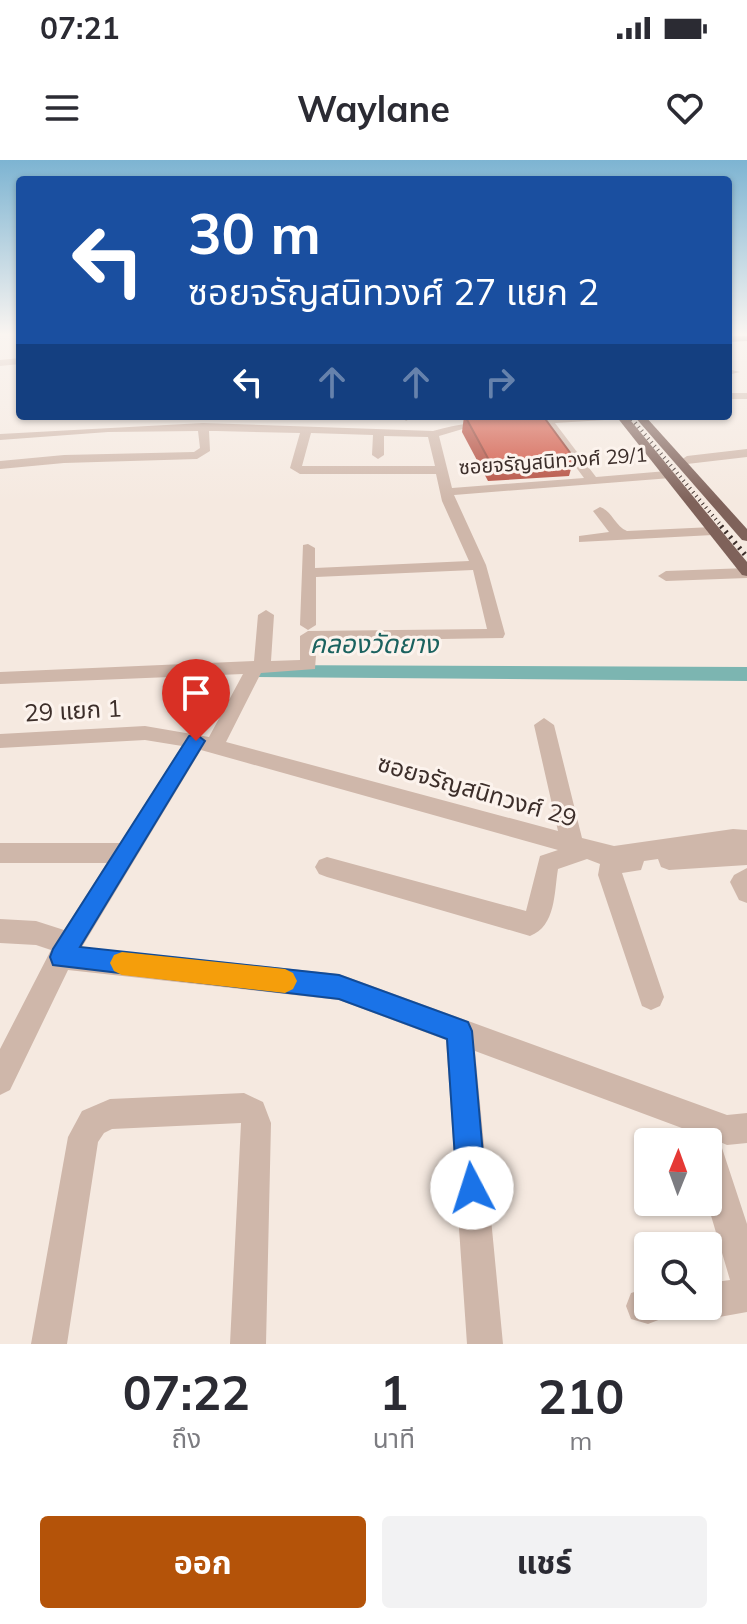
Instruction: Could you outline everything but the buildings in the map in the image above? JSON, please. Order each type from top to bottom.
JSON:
[{"type":"main road","points":[[626,420],[747,571]]},
{"type":"main road","points":[[627,420],[709,505],[747,537]]},
{"type":"main road","points":[[642,420],[709,505],[747,571]]},
{"type":"main road","points":[[652,420],[747,528]]},
{"type":"street","points":[[0,437],[68,430],[203,426],[433,434],[466,425],[533,420]]},
{"type":"street","points":[[547,420],[591,479]]},
{"type":"street","points":[[0,465],[64,459],[197,455],[206,449],[203,426]]},
{"type":"street","points":[[64,459],[68,430]]},
{"type":"street","points":[[306,430],[296,468],[300,470],[443,470]]},
{"type":"street","points":[[378,455],[379,432]]},
{"type":"street","points":[[433,434],[448,492]]},
{"type":"street","points":[[687,460],[747,453]]},
{"type":"street","name":"ซอยจรัญสนิทวงศ์ 29/1","points":[[308,630],[497,634],[479,565],[458,523],[448,492],[667,475]]},
{"type":"street","points":[[600,511],[615,531],[626,535]]},
{"type":"street","points":[[584,539],[713,531]]},
{"type":"street","points":[[0,678],[255,672],[309,665],[308,548]]},
{"type":"street","points":[[308,573],[479,565]]},
{"type":"street","points":[[666,576],[747,571]]},
{"type":"street","points":[[0,1080],[65,950],[126,853],[255,672],[266,615]]},
{"type":"street","points":[[327,867],[530,924],[538,916],[548,863],[579,847],[544,725]]},
{"type":"street","name":"29 แยก 1","points":[[0,741],[145,733],[205,743]]},
{"type":"street","name":"ซอยจรัญสนิทวงศ์ 29","points":[[205,743],[614,856],[719,840],[747,839]]},
{"type":"street","points":[[0,853],[126,853]]},
{"type":"street","points":[[651,997],[610,867],[618,863],[747,855]]},
{"type":"street","points":[[747,878],[742,882],[747,892]]},
{"type":"street","points":[[0,931],[36,933],[65,950],[339,987],[459,1031],[695,1128]]},
{"type":"street","points":[[459,1031],[485,1344]]},
{"type":"street","points":[[49,1344],[83,1137],[93,1122],[110,1114],[244,1108],[252,1113],[256,1123],[248,1344]]},
{"type":"street","points":[[722,1130],[747,1128]]},
{"type":"street","points":[[722,1202],[746,1289],[722,1297]]},
{"type":"waterway","name":"คลองวัดยาง","points":[[252,672],[747,674]]},
{"type":"railway","points":[[633,420],[723,528]]},
{"type":"railway","points":[[721,526],[747,557]]},
{"type":"slow traffic","points":[[122,963],[285,981]]},
{"type":"route","points":[[196,741],[61,957],[339,987],[459,1031],[472,1188]]}]
